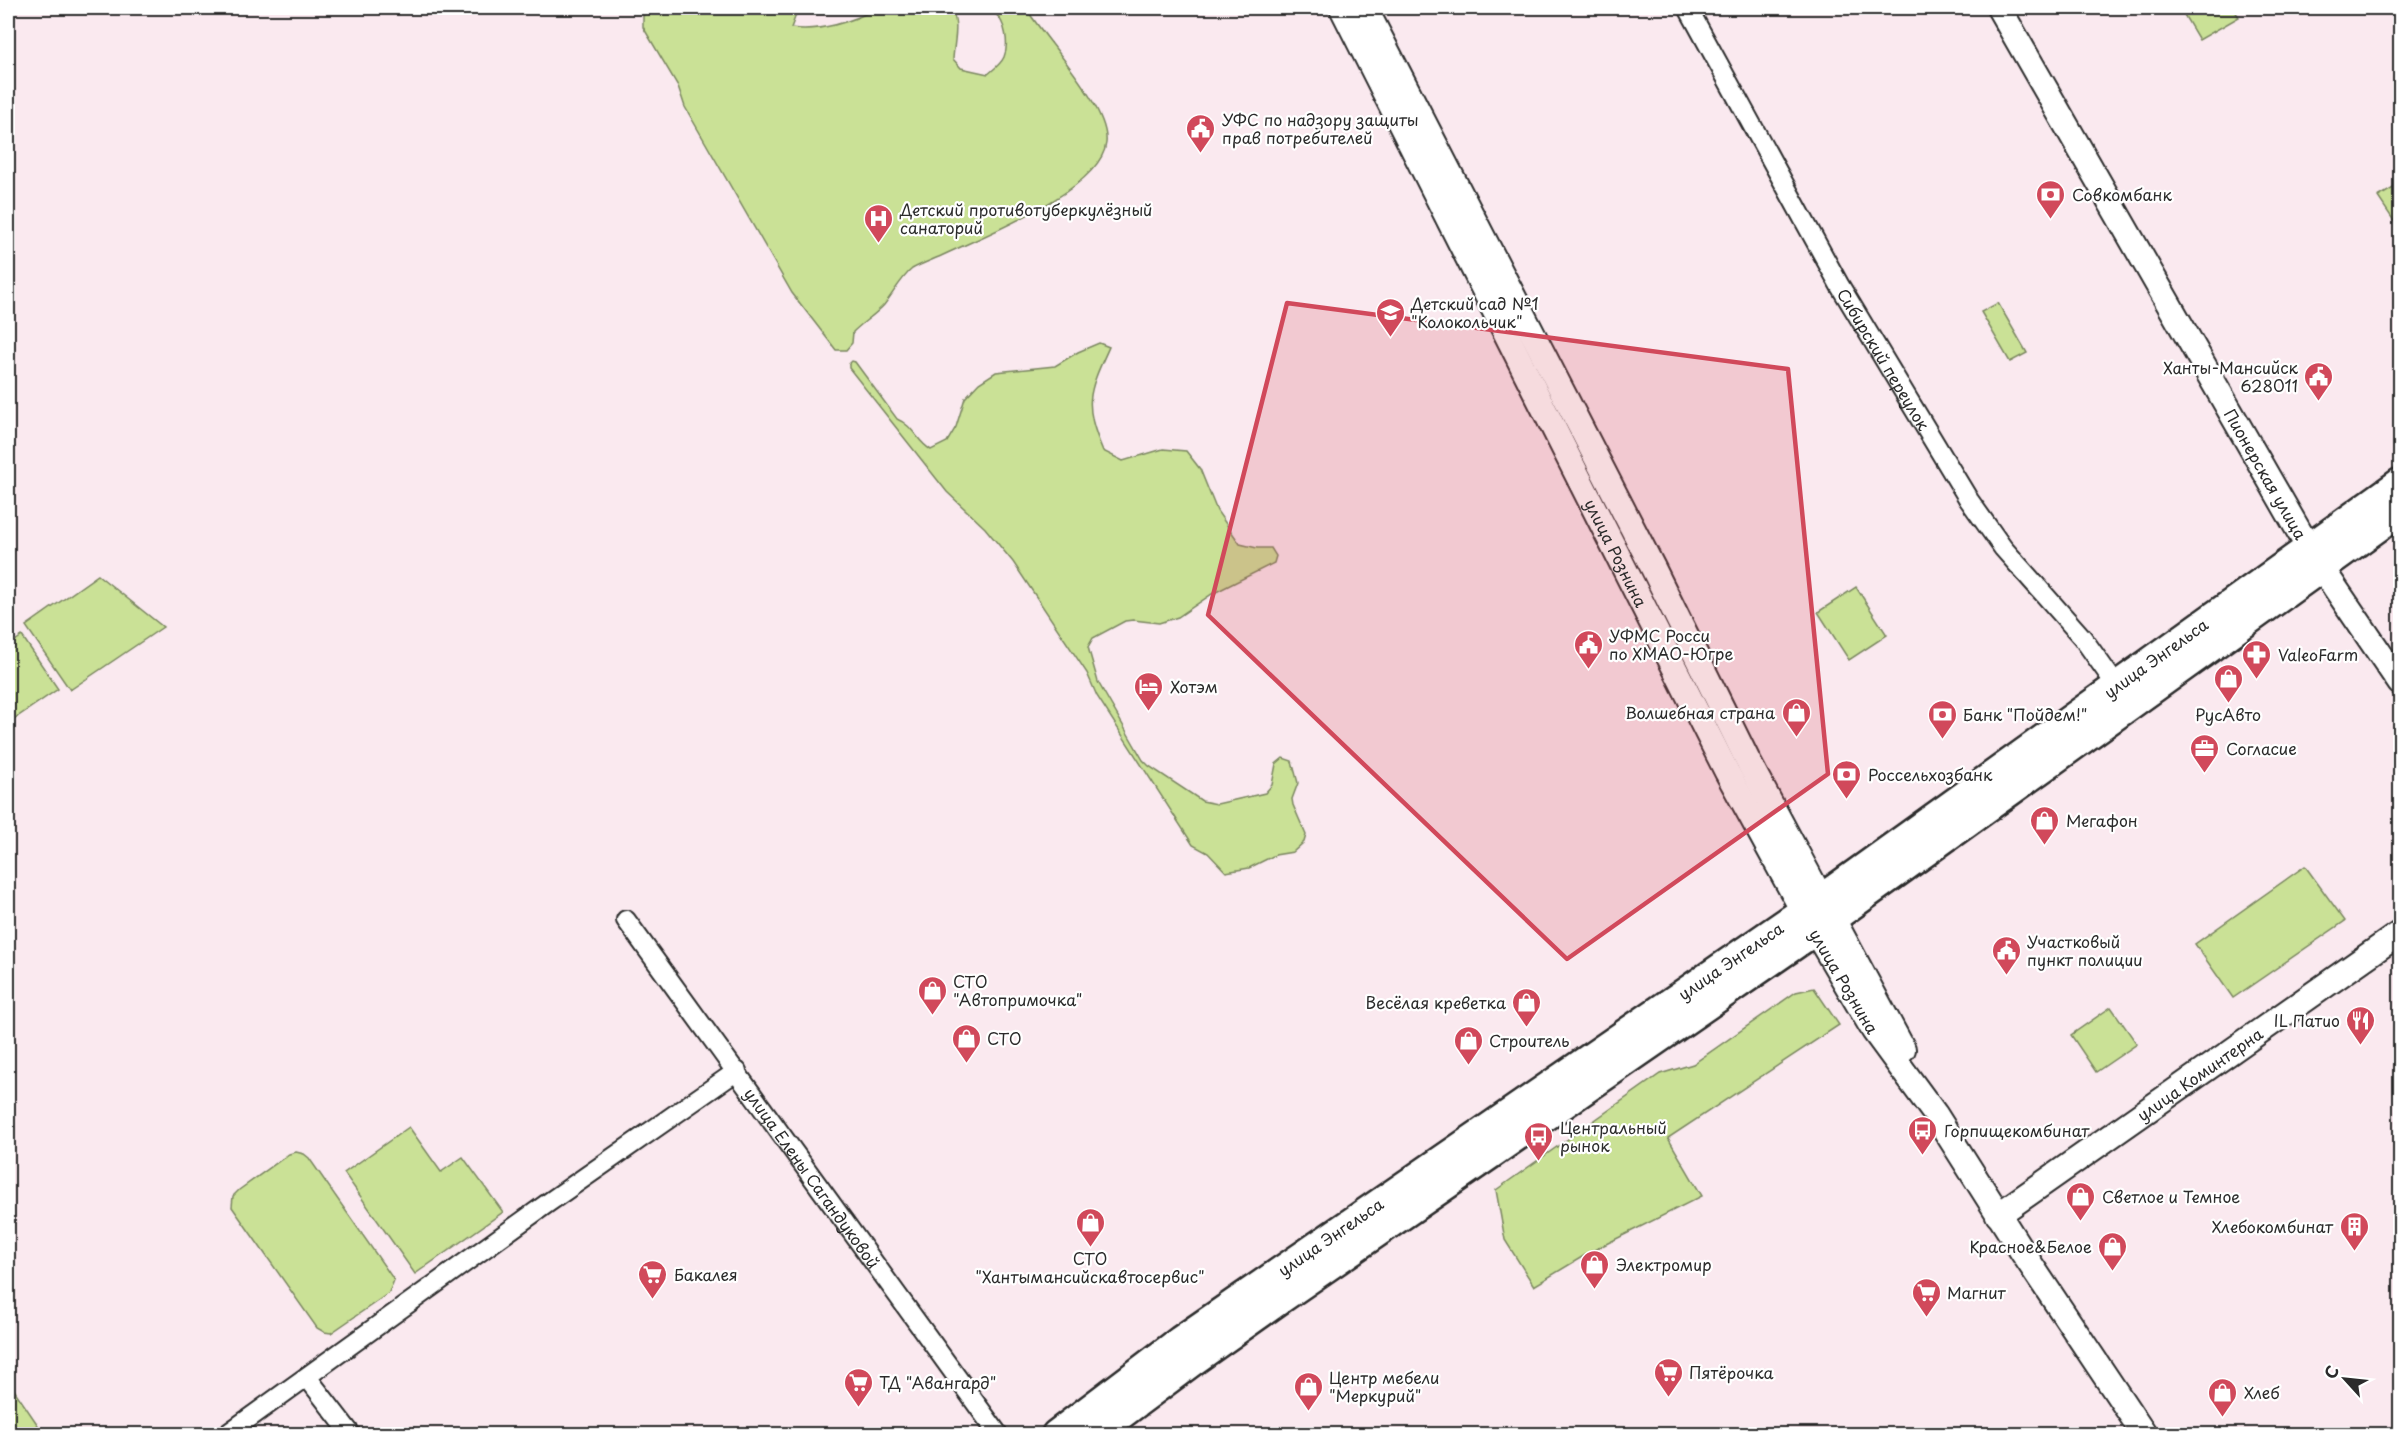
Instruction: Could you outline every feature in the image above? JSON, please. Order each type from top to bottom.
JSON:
[{"type":"main road","name":"улица Рознина","points":[[1342,8],[1642,574]]},
{"type":"main road","name":"улица Рознина","points":[[1365,8],[1642,574],[1727,772],[1818,915],[1874,1031],[1935,1114],[1998,1215],[2145,1434]]},
{"type":"main road","name":"Пионерская улица","points":[[1999,8],[2315,557],[2400,683]]},
{"type":"main road","name":"улица Энгельса","points":[[1056,1434],[1187,1351],[1818,915],[2315,557],[2400,482]]},
{"type":"main road","name":"улица Энгельса","points":[[1818,915],[2116,685],[2315,557],[2400,512]]},
{"type":"main road","name":"улица Коминтерна","points":[[1998,1215],[2400,933]]},
{"type":"main road","name":"улица Энгельса","points":[[1096,1434],[1187,1351]]},
{"type":"street","name":"Сибирский переулок","points":[[1688,8],[1840,286],[1969,500],[2014,561],[2082,637],[2116,685]]},
{"type":"street","name":"улица Елены Сагандуковой","points":[[626,920],[998,1434]]},
{"type":"street","points":[[227,1434],[545,1205],[737,1071]]},
{"type":"street","points":[[307,1377],[351,1434]]},
{"type":"highlighted area","points":[[1287,303],[1788,369],[1828,774],[1567,959],[1208,615]]},
{"type":"green space","name":"Детский противотуберкулёзный санаторий","points":[[648,8],[809,8],[797,12],[791,28],[813,29],[836,25],[877,8],[951,8],[956,26],[953,59],[961,68],[988,74],[1004,57],[1006,46],[1004,27],[994,13],[976,8],[1026,8],[1075,74],[1098,111],[1106,143],[1099,161],[1084,178],[1062,195],[1009,225],[912,269],[884,305],[853,332],[852,343],[846,350],[836,350],[792,293],[685,107],[678,86],[643,27],[643,16]]},
{"type":"green space","points":[[2180,8],[2233,8],[2239,17],[2199,40]]},
{"type":"green space","points":[[2400,184],[2400,230],[2378,197]]},
{"type":"green space","points":[[1998,303],[2027,353],[2010,362],[1981,312]]},
{"type":"green space","points":[[1099,343],[1109,347],[1096,376],[1091,409],[1103,451],[1123,461],[1163,449],[1186,451],[1200,469],[1217,511],[1240,544],[1271,548],[1276,556],[1274,563],[1212,594],[1178,617],[1159,623],[1125,621],[1093,638],[1088,647],[1098,682],[1143,760],[1202,801],[1217,804],[1265,793],[1272,785],[1276,764],[1283,758],[1292,761],[1298,783],[1292,799],[1306,835],[1304,842],[1293,852],[1275,855],[1249,868],[1226,872],[1208,853],[1193,845],[1097,696],[1087,673],[1013,562],[985,528],[947,492],[849,368],[852,361],[855,362],[897,419],[903,422],[931,450],[947,442],[956,427],[965,398],[979,383],[996,372],[1055,366]]},
{"type":"green space","points":[[98,575],[163,627],[70,690],[26,626]]},
{"type":"green space","points":[[1856,587],[1887,635],[1849,660],[1818,612]]},
{"type":"green space","points":[[22,636],[58,689],[8,723],[8,646]]},
{"type":"green space","points":[[2305,866],[2345,921],[2233,998],[2195,944]]},
{"type":"green space","points":[[1814,988],[1839,1025],[1668,1138],[1702,1196],[1592,1251],[1534,1286],[1505,1240],[1496,1190],[1660,1074],[1693,1064],[1796,992]]},
{"type":"green space","points":[[2111,1007],[2137,1044],[2096,1072],[2071,1035]]},
{"type":"green space","points":[[409,1127],[441,1172],[463,1157],[503,1212],[415,1274],[344,1173]]},
{"type":"green space","points":[[296,1152],[309,1158],[394,1280],[389,1293],[331,1333],[317,1328],[232,1207],[233,1196],[239,1190],[289,1154]]},
{"type":"green space","points":[[8,1381],[44,1434],[8,1434]]},
{"type":"place","name":"УФС по надзору защиты прав потребителей","points":[[1201,154]]},
{"type":"place","name":"Совкомбанк","points":[[2051,220]]},
{"type":"place","name":"Детский противотуберкулёзный санаторий","points":[[879,244]]},
{"type":"place","name":"Детский сад №1 \"Колокольчик\"","points":[[1390,338]]},
{"type":"place","name":"Ханты-Мансийск 628011","points":[[2319,402]]},
{"type":"place","name":"УФМС Росси по ХМАО-Югре","points":[[1588,670]]},
{"type":"place","name":"ValeoFarm","points":[[2257,680]]},
{"type":"place","name":"РусАвто","points":[[2228,704]]},
{"type":"place","name":"Хотэм","points":[[1149,712]]},
{"type":"place","name":"Волшебная страна","points":[[1796,738]]},
{"type":"place","name":"Банк \"Пойдем!\"","points":[[1942,740]]},
{"type":"place","name":"Согласие","points":[[2205,774]]},
{"type":"place","name":"Россельхозбанк","points":[[1847,800]]},
{"type":"place","name":"Мегафон","points":[[2045,846]]},
{"type":"place","name":"Участковый пункт полиции","points":[[2006,976]]},
{"type":"place","name":"СТО \"Автопримочка\"","points":[[932,1016]]},
{"type":"place","name":"Весёлая креветка","points":[[1527,1028]]},
{"type":"place","name":"IL Патио","points":[[2361,1046]]},
{"type":"place","name":"СТО","points":[[966,1064]]},
{"type":"place","name":"Строитель","points":[[1468,1066]]},
{"type":"place","name":"Горпищекомбинат","points":[[1923,1156]]},
{"type":"place","name":"Центральный рынок","points":[[1539,1162]]},
{"type":"place","name":"Светлое и Темное","points":[[2081,1222]]},
{"type":"place","name":"СТО \"Хантымансийскавтосервис\"","points":[[1090,1248]]},
{"type":"place","name":"Хлебокомбинат","points":[[2354,1252]]},
{"type":"place","name":"Красное&Белое","points":[[2113,1272]]},
{"type":"place","name":"Электромир","points":[[1595,1290]]},
{"type":"place","name":"Бакалея","points":[[653,1300]]},
{"type":"place","name":"Магнит","points":[[1926,1318]]},
{"type":"place","name":"Пятёрочка","points":[[1668,1398]]},
{"type":"place","name":"ТД \"Авангард\"","points":[[858,1408]]},
{"type":"place","name":"Центр мебели \"Меркурий\"","points":[[1308,1412]]},
{"type":"place","name":"Хлеб","points":[[2223,1418]]}]
